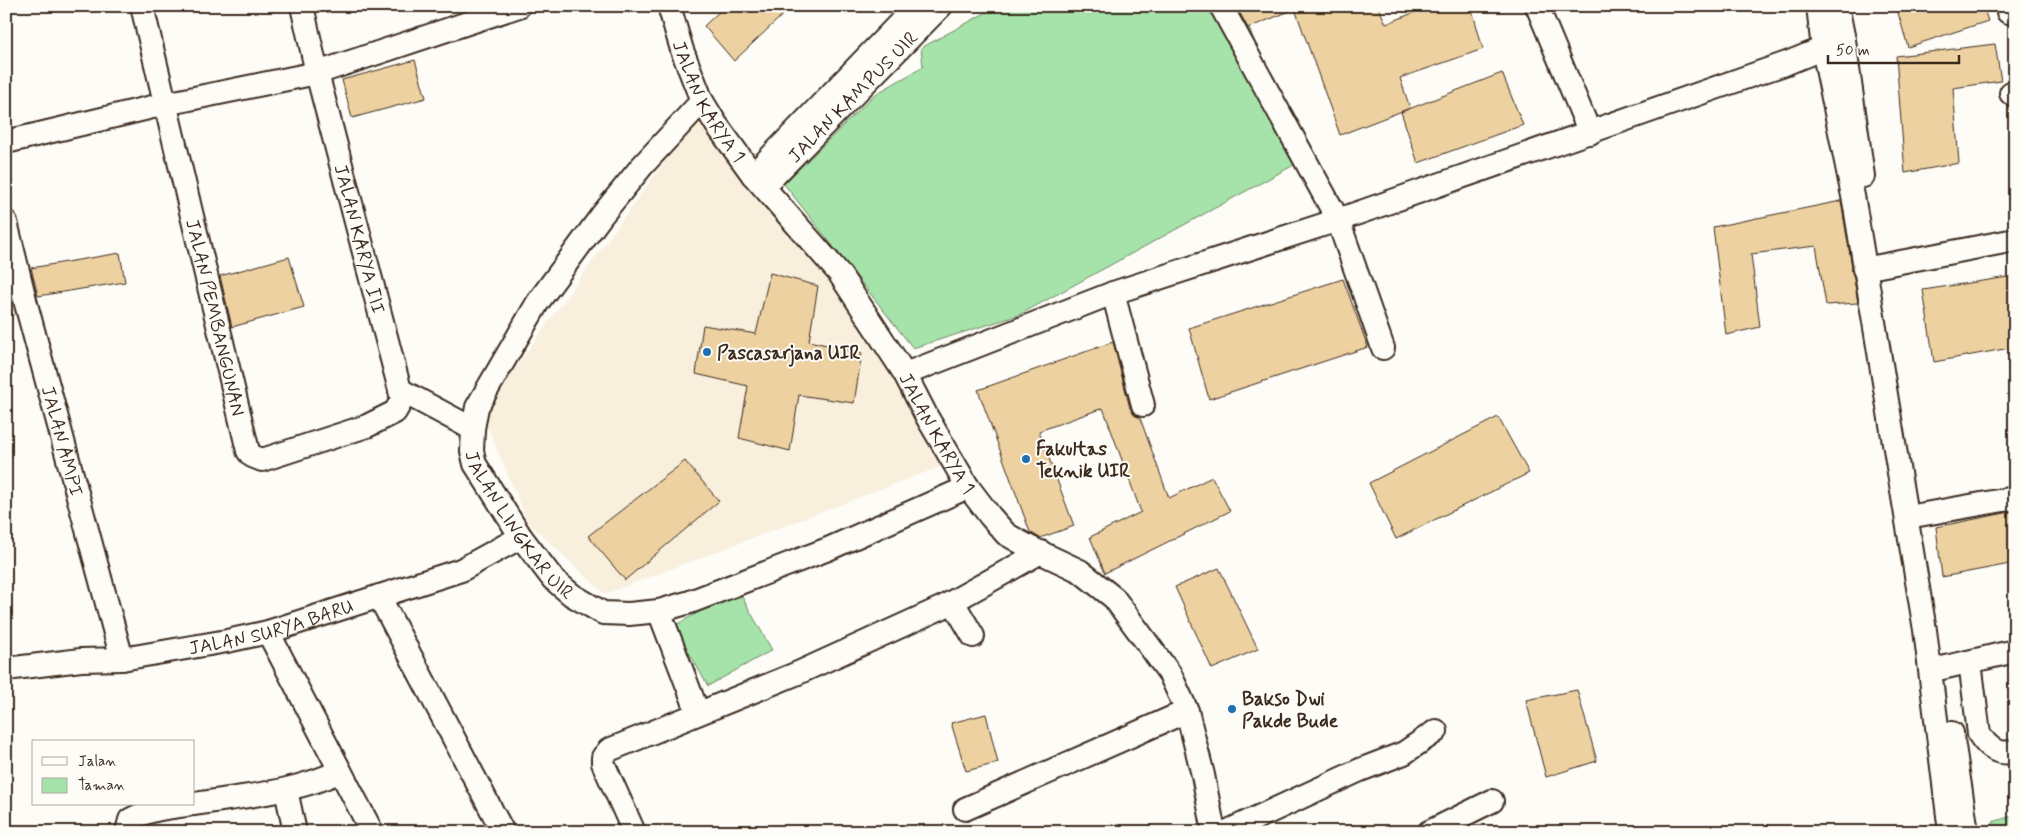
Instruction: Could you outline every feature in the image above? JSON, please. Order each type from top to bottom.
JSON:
[{"type":"street","name":"JALAN PEMBANGUNAN","points":[[142,6],[248,451],[252,456],[262,460],[366,426],[395,412],[402,400],[400,390]]},
{"type":"street","name":"JALAN KARYA III","points":[[302,6],[317,73],[400,390]]},
{"type":"street","points":[[6,142],[165,104],[317,73],[495,10],[519,6]]},
{"type":"street","name":"JALAN KARYA 1","points":[[669,6],[682,50],[702,100],[758,181],[839,273],[905,374],[927,417],[968,488],[1006,534],[1080,571],[1114,598],[1170,674],[1187,711],[1203,775],[1214,832]]},
{"type":"street","name":"JALAN KAMPUS UIR","points":[[758,181],[916,6]]},
{"type":"street","name":"JALAN KAMPUS UIR","points":[[901,22],[942,6]]},
{"type":"street","points":[[1221,6],[1338,220],[1383,348]]},
{"type":"street","points":[[1538,6],[1590,133]]},
{"type":"street","points":[[1818,6],[1823,49],[1854,201],[1870,268],[1919,515],[1942,668],[1943,721],[1950,832]]},
{"type":"street","points":[[1837,6],[1844,40],[1870,268],[1925,630],[1967,832]]},
{"type":"street","points":[[905,374],[1113,293],[1338,220],[1590,133],[1788,63],[1844,40]]},
{"type":"street","name":"JALAN LINGKAR UIR","points":[[702,100],[642,166],[602,215],[538,302],[477,407],[472,451],[475,464],[521,537],[554,579],[572,595],[603,613],[659,612],[828,549],[968,488]]},
{"type":"street","name":"JALAN AMPI","points":[[8,233],[122,659]]},
{"type":"street","points":[[1870,268],[2015,240]]},
{"type":"street","points":[[1113,293],[1143,404]]},
{"type":"street","points":[[400,390],[473,429]]},
{"type":"street","points":[[1919,515],[2015,498]]},
{"type":"street","name":"JALAN SURYA BARU","points":[[6,669],[81,660],[122,659],[268,632],[461,570],[521,537]]},
{"type":"street","points":[[634,832],[603,763],[605,753],[798,672],[948,605],[1041,552]]},
{"type":"street","points":[[379,596],[503,832]]},
{"type":"street","points":[[948,605],[973,636]]},
{"type":"street","points":[[659,612],[698,714]]},
{"type":"street","points":[[268,632],[372,832]]},
{"type":"street","points":[[1942,668],[2015,651]]},
{"type":"street","points":[[1970,662],[1980,734],[1985,744],[1994,750],[2006,754],[2015,752]]},
{"type":"street","points":[[965,809],[1187,711]]},
{"type":"street","points":[[1226,832],[1360,770],[1404,753],[1436,731]]},
{"type":"street","points":[[195,804],[286,790],[320,781],[340,771]]},
{"type":"street","points":[[286,790],[295,832]]},
{"type":"street","points":[[1429,832],[1492,801]]},
{"type":"street","points":[[127,832],[130,820],[140,814],[180,806]]},
{"type":"shaded area","name":"Pascasarjana UIR","points":[[699,114],[852,290],[950,463],[605,594],[528,522],[482,414]]},
{"type":"green space","points":[[998,6],[1235,6],[1247,23],[1303,160],[1019,315],[913,348],[784,184],[874,95],[923,67],[921,48]]},
{"type":"green space","points":[[738,590],[772,650],[708,686],[674,626]]},
{"type":"green space","points":[[2015,815],[2015,832],[1994,832],[1993,822]]},
{"type":"building","points":[[725,6],[792,6],[734,61],[704,26]]},
{"type":"building","points":[[1236,6],[1378,6],[1386,24],[1430,6],[1471,6],[1483,49],[1400,78],[1410,108],[1340,135],[1295,9],[1248,28]]},
{"type":"building","points":[[1896,6],[1983,6],[1988,21],[1908,47]]},
{"type":"building","points":[[1995,44],[2001,81],[1953,88],[1959,163],[1905,173],[1896,56]]},
{"type":"building","points":[[415,60],[426,98],[352,118],[342,80]]},
{"type":"building","points":[[1502,73],[1523,125],[1418,163],[1401,112]]},
{"type":"building","points":[[1841,201],[1858,303],[1826,305],[1816,246],[1751,254],[1760,327],[1726,335],[1713,227]]},
{"type":"building","points":[[120,253],[125,282],[38,296],[31,268]]},
{"type":"building","points":[[289,257],[304,307],[232,327],[220,276]]},
{"type":"building","points":[[770,273],[818,286],[809,341],[862,353],[854,403],[799,395],[790,451],[739,438],[748,386],[696,374],[703,325],[756,334]]},
{"type":"building","points":[[2015,276],[2015,347],[1934,362],[1923,290]]},
{"type":"building","points":[[1343,279],[1368,347],[1209,399],[1189,328]]},
{"type":"building","name":"Fakultas Teknik UIR","points":[[1113,342],[1130,408],[1134,415],[1140,418],[1169,498],[1212,477],[1230,511],[1105,573],[1090,537],[1141,512],[1103,408],[1039,431],[1074,526],[1040,538],[1030,532],[978,390]]},
{"type":"building","points":[[1498,417],[1529,473],[1396,539],[1369,483]]},
{"type":"building","points":[[685,461],[719,501],[625,580],[588,536]]},
{"type":"building","points":[[2015,511],[2015,563],[1942,577],[1936,527]]},
{"type":"building","points":[[1219,568],[1258,649],[1212,669],[1175,587]]},
{"type":"building","points":[[1577,690],[1597,761],[1546,777],[1526,700]]},
{"type":"building","points":[[986,714],[998,763],[966,771],[951,723]]},
{"type":"place","name":"Pascasarjana UIR","points":[[707,352]]},
{"type":"place","name":"Fakultas Teknik UIR","points":[[1026,459]]},
{"type":"place","name":"Bakso Dwi Pakde Bude","points":[[1232,709]]}]
